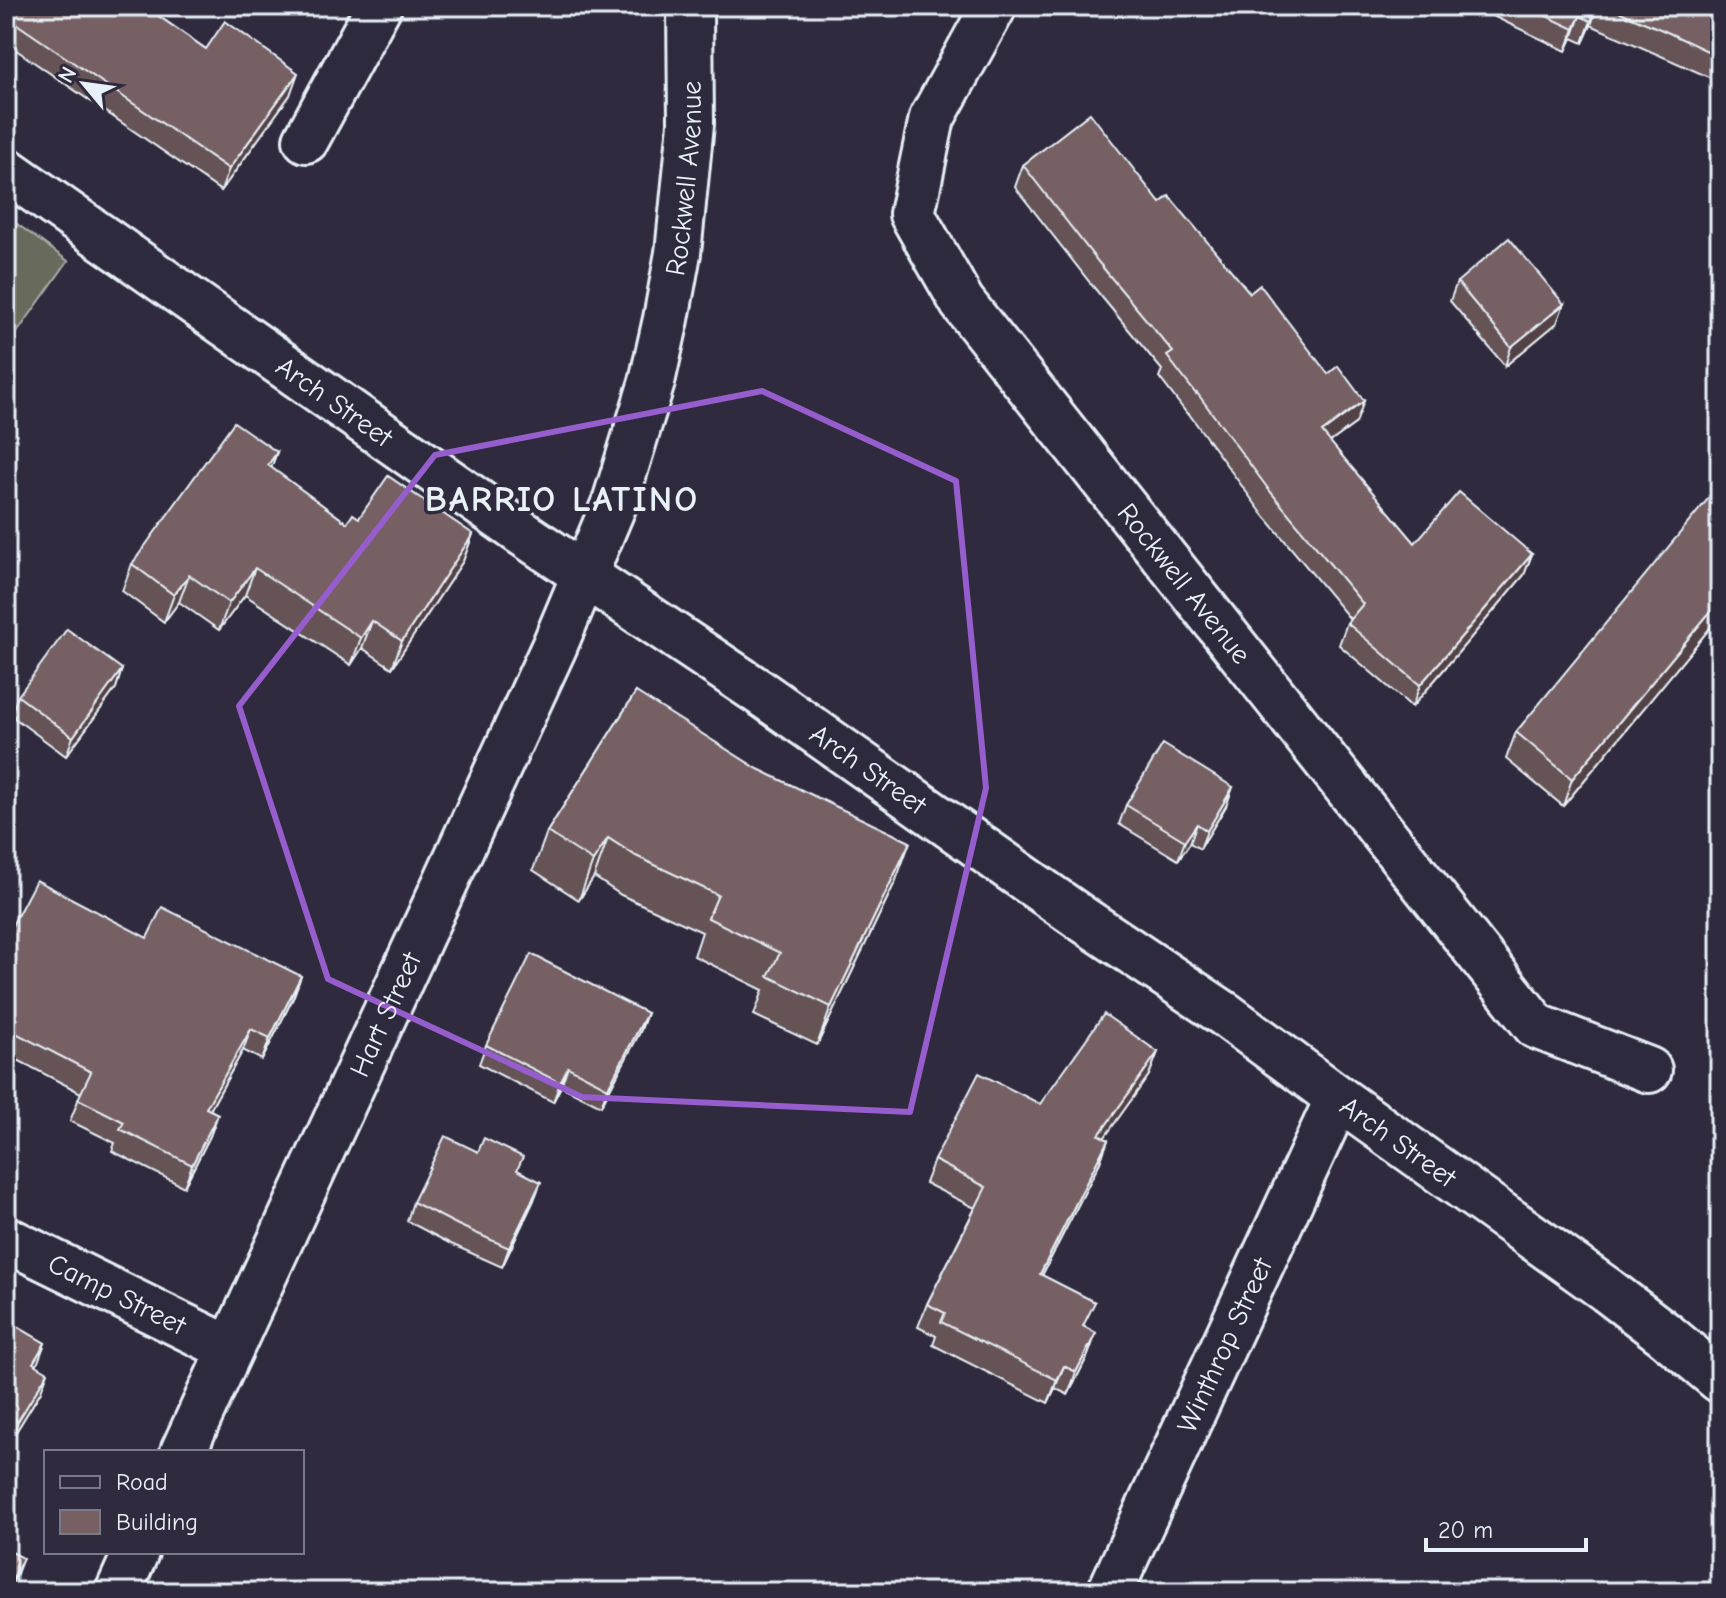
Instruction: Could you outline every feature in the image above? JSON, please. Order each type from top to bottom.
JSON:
[{"type":"street","points":[[306,140],[379,6]]},
{"type":"street","name":"Rockwell Avenue","points":[[585,577],[635,442],[652,382],[672,286],[691,124],[690,6]]},
{"type":"street","name":"Rockwell Avenue","points":[[994,6],[932,118],[912,214],[962,302],[1536,1026],[1649,1070]]},
{"type":"street","name":"Arch Street","points":[[6,170],[585,577],[775,702],[1081,918],[1226,1015],[1585,1273],[1720,1380]]},
{"type":"street","name":"Hart Street","points":[[184,1450],[585,577]]},
{"type":"street","name":"Winthrop Street","points":[[1110,1592],[1338,1098]]},
{"type":"street","name":"Camp Street","points":[[6,1239],[230,1349]]},
{"type":"street","points":[[118,1592],[135,1554]]},
{"type":"highlighted area","points":[[762,391],[956,481],[986,788],[910,1112],[582,1097],[328,979],[239,706],[435,455]]},
{"type":"green space","points":[[6,216],[68,261],[6,348]]},
{"type":"building","points":[[18,6],[144,6],[206,49],[225,21],[298,73],[229,169],[11,20]]},
{"type":"building","points":[[1525,6],[1598,6],[1591,21],[1580,16],[1574,29]]},
{"type":"building","points":[[1606,6],[1720,6],[1720,57],[1667,32]]},
{"type":"building","points":[[1090,113],[1160,203],[1169,196],[1250,293],[1260,285],[1328,374],[1338,366],[1364,401],[1322,432],[1415,543],[1459,492],[1532,554],[1420,685],[1347,623],[1363,604],[1269,490],[1167,356],[1173,352],[1023,165]]},
{"type":"building","points":[[1509,238],[1564,304],[1511,347],[1457,282]]},
{"type":"building","points":[[234,422],[277,452],[268,465],[347,523],[353,514],[359,518],[388,476],[473,534],[402,641],[372,621],[361,638],[255,568],[229,603],[189,575],[174,595],[132,564]]},
{"type":"building","points":[[1717,488],[1720,491],[1720,600],[1572,779],[1516,732]]},
{"type":"building","points":[[67,629],[122,669],[73,737],[18,696]]},
{"type":"building","points":[[636,692],[758,769],[910,842],[831,1007],[768,976],[780,953],[708,918],[718,895],[636,856],[608,838],[593,861],[547,832]]},
{"type":"building","points":[[6,712],[14,716],[6,729]]},
{"type":"building","points":[[1163,744],[1233,787],[1207,831],[1197,824],[1185,841],[1126,805]]},
{"type":"building","points":[[36,880],[147,938],[162,907],[301,976],[270,1038],[251,1029],[206,1108],[218,1114],[192,1165],[120,1129],[124,1122],[78,1099],[91,1072],[6,1028],[6,937]]},
{"type":"building","points":[[531,954],[647,1013],[608,1088],[568,1067],[560,1083],[486,1045]]},
{"type":"building","points":[[1104,1014],[1158,1052],[1099,1135],[1108,1140],[1040,1274],[1095,1302],[1083,1326],[1096,1333],[1076,1372],[1064,1366],[1057,1380],[941,1322],[945,1313],[927,1304],[986,1187],[934,1160],[979,1073],[1040,1104]]},
{"type":"building","points":[[445,1136],[478,1152],[484,1138],[523,1157],[517,1170],[541,1182],[509,1248],[413,1202]]},
{"type":"building","points":[[6,1320],[45,1343],[33,1363],[48,1372],[18,1421],[6,1417]]},
{"type":"building","points":[[6,1549],[23,1558],[6,1592]]},
{"type":"district","name":"BARRIO LATINO","points":[[562,498]]}]
